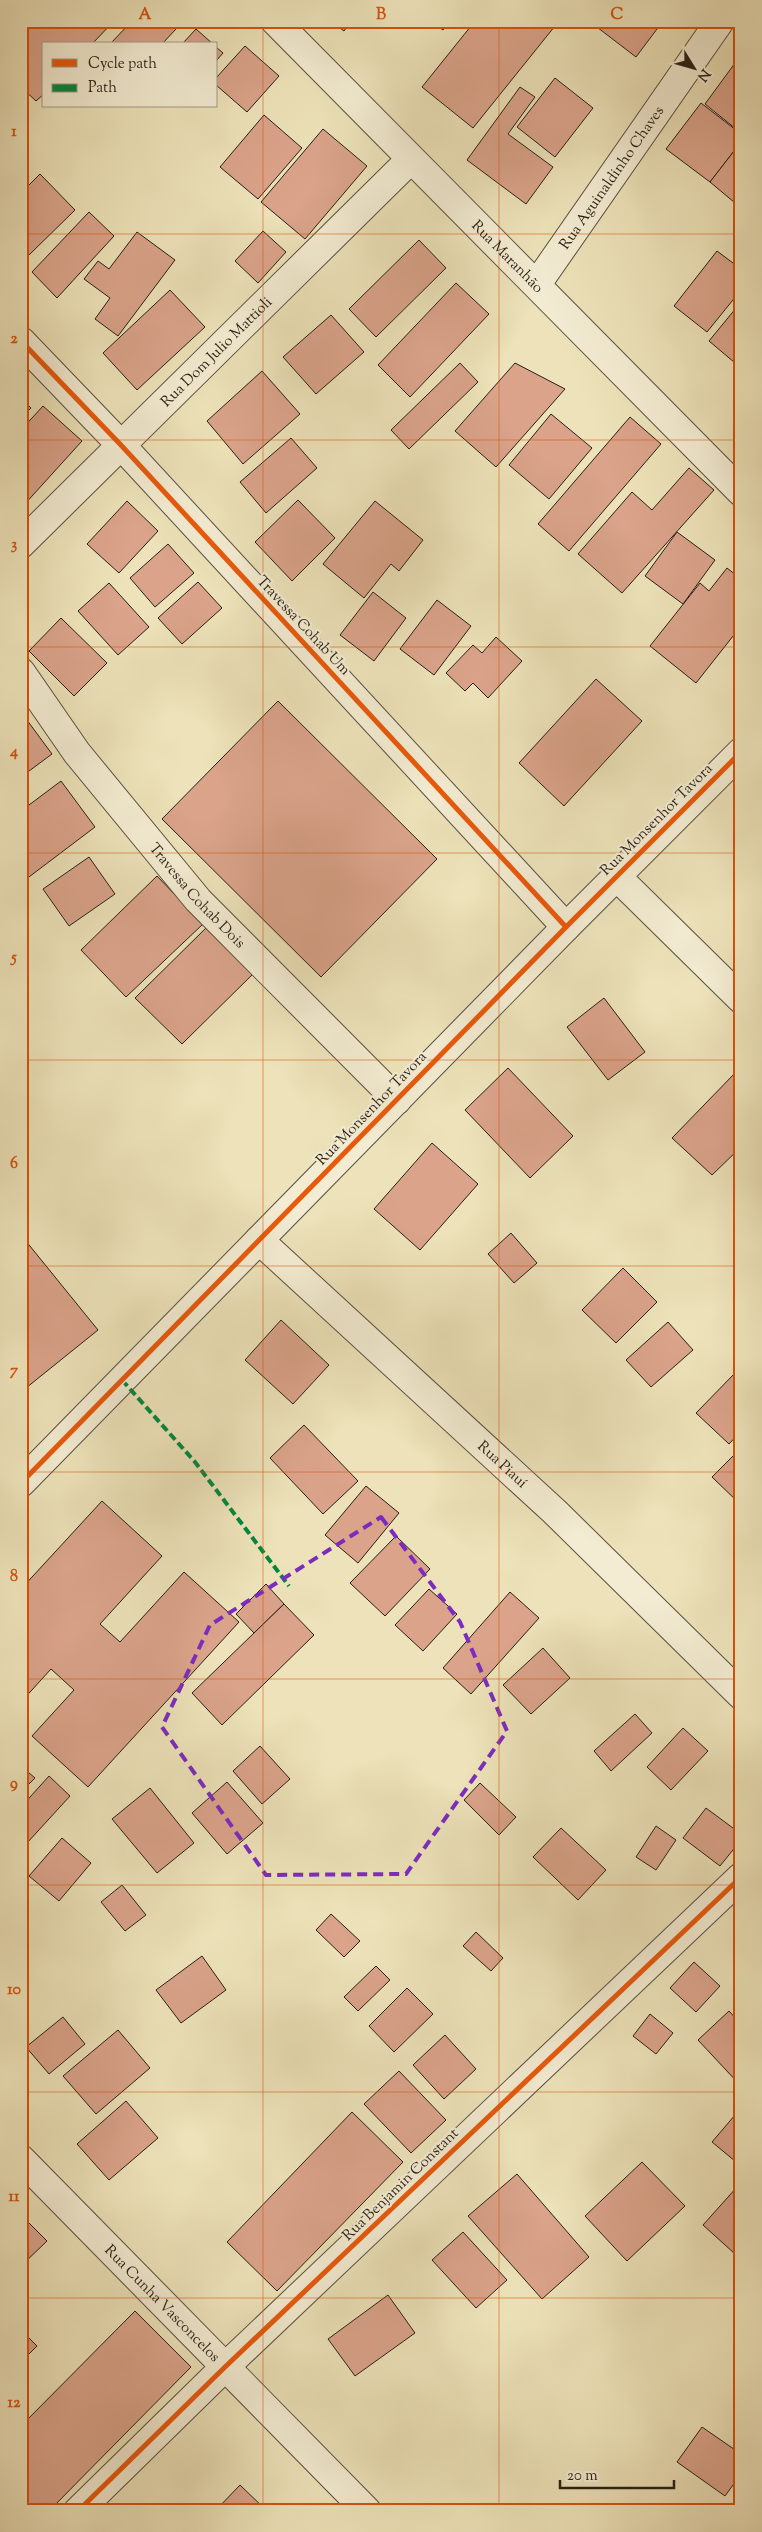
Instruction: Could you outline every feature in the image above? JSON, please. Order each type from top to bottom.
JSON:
[{"type":"street","name":"Rua Maranhão","points":[[275,21],[410,160],[537,284],[741,492]]},
{"type":"street","name":"Rua Aguinaldinho Chaves","points":[[537,284],[720,21]]},
{"type":"street","name":"Rua Dom Julio Mattioli","points":[[21,544],[120,444],[410,160]]},
{"type":"street","name":"Travessa Cohab Um","points":[[21,341],[120,444],[566,927]]},
{"type":"street","name":"Travessa Cohab Dois","points":[[21,672],[77,753],[198,900],[397,1100]]},
{"type":"street","name":"Rua Monsenhor Tavora","points":[[21,1483],[616,876],[741,752]]},
{"type":"street","points":[[616,876],[741,999]]},
{"type":"street","name":"Rua Piauí","points":[[259,1240],[533,1492],[741,1696]]},
{"type":"street","name":"Rua Benjamin Constant","points":[[78,2511],[224,2367],[741,1877]]},
{"type":"street","name":"Rua Cunha Vasconcelos","points":[[21,2159],[367,2511]]},
{"type":"highlighted area","points":[[381,1517],[460,1622],[507,1731],[406,1874],[266,1875],[162,1727],[210,1625]]},
{"type":"building","points":[[21,21],[114,21],[94,42],[42,42],[42,96],[36,101],[21,87]]},
{"type":"building","points":[[132,21],[168,21],[176,29],[164,42],[112,42]]},
{"type":"building","points":[[330,21],[351,21],[344,31]]},
{"type":"building","points":[[431,21],[450,21],[443,30]]},
{"type":"building","points":[[475,21],[559,21],[473,128],[422,87]]},
{"type":"building","points":[[589,21],[663,21],[636,57]]},
{"type":"building","points":[[196,29],[211,42],[184,42]]},
{"type":"building","points":[[245,46],[279,76],[247,112],[218,87],[218,76]]},
{"type":"building","points":[[218,49],[223,53],[218,59]]},
{"type":"building","points":[[735,63],[741,67],[741,133],[705,104]]},
{"type":"building","points":[[555,78],[593,108],[555,157],[517,127]]},
{"type":"building","points":[[520,87],[535,97],[508,134],[553,167],[526,204],[467,160]]},
{"type":"building","points":[[701,103],[741,134],[741,142],[710,182],[666,149]]},
{"type":"building","points":[[264,115],[302,148],[258,199],[220,167]]},
{"type":"building","points":[[323,129],[367,166],[305,239],[261,202]]},
{"type":"building","points":[[741,142],[741,208],[710,182]]},
{"type":"building","points":[[40,174],[75,210],[29,255],[21,247],[21,193]]},
{"type":"building","points":[[89,212],[114,236],[57,298],[32,272]]},
{"type":"building","points":[[263,231],[286,252],[258,283],[235,261]]},
{"type":"building","points":[[137,232],[175,260],[118,336],[95,319],[110,298],[84,279],[98,261],[109,269]]},
{"type":"building","points":[[419,240],[446,268],[376,337],[349,309]]},
{"type":"building","points":[[717,251],[741,269],[741,290],[707,332],[674,306]]},
{"type":"building","points":[[456,283],[489,314],[410,397],[378,365]]},
{"type":"building","points":[[170,290],[205,327],[137,390],[103,353]]},
{"type":"building","points":[[741,302],[741,368],[709,341]]},
{"type":"building","points":[[331,315],[364,352],[316,394],[283,357]]},
{"type":"building","points":[[460,363],[478,382],[409,449],[391,430]]},
{"type":"building","points":[[515,363],[565,389],[496,467],[455,431]]},
{"type":"building","points":[[262,371],[300,414],[243,464],[207,421]]},
{"type":"building","points":[[21,398],[31,408],[21,418]]},
{"type":"building","points":[[43,406],[82,441],[23,506],[21,430]]},
{"type":"building","points":[[551,414],[592,448],[549,499],[509,465]]},
{"type":"building","points":[[630,417],[661,444],[569,551],[538,524]]},
{"type":"building","points":[[291,438],[317,468],[266,513],[240,482]]},
{"type":"building","points":[[689,468],[714,490],[622,593],[578,554],[632,492],[652,510]]},
{"type":"building","points":[[298,500],[335,538],[292,581],[255,542]]},
{"type":"building","points":[[127,501],[158,531],[119,573],[87,544]]},
{"type":"building","points":[[375,501],[423,540],[399,571],[391,564],[364,598],[323,564]]},
{"type":"building","points":[[677,532],[715,560],[683,604],[645,576]]},
{"type":"building","points":[[168,544],[194,573],[155,607],[130,578]]},
{"type":"building","points":[[727,568],[741,579],[741,626],[696,683],[650,646],[700,583],[709,591]]},
{"type":"building","points":[[198,582],[222,608],[182,644],[158,618]]},
{"type":"building","points":[[109,583],[149,627],[118,655],[78,611]]},
{"type":"building","points":[[373,592],[406,618],[374,661],[340,635]]},
{"type":"building","points":[[437,600],[471,626],[434,675],[400,649]]},
{"type":"building","points":[[61,618],[107,663],[74,696],[29,651]]},
{"type":"building","points":[[496,637],[522,661],[488,698],[473,683],[465,691],[446,673],[473,645],[482,653]]},
{"type":"building","points":[[596,679],[642,721],[564,806],[519,763]]},
{"type":"building","points":[[278,701],[437,859],[321,977],[162,819]]},
{"type":"building","points":[[21,712],[52,754],[21,777]]},
{"type":"building","points":[[61,781],[95,827],[21,883],[21,811]]},
{"type":"building","points":[[89,857],[115,894],[69,926],[43,889]]},
{"type":"building","points":[[157,876],[203,924],[126,997],[81,950]]},
{"type":"building","points":[[208,926],[255,972],[182,1044],[135,998]]},
{"type":"building","points":[[604,998],[645,1052],[608,1080],[567,1027]]},
{"type":"building","points":[[508,1068],[573,1136],[530,1178],[465,1110]]},
{"type":"building","points":[[736,1072],[741,1077],[741,1147],[712,1175],[672,1138]]},
{"type":"building","points":[[432,1143],[478,1184],[420,1250],[374,1209]]},
{"type":"building","points":[[741,1167],[741,1181],[734,1174]]},
{"type":"building","points":[[511,1233],[537,1263],[514,1283],[488,1254]]},
{"type":"building","points":[[21,1235],[98,1330],[21,1392]]},
{"type":"building","points":[[623,1268],[657,1302],[616,1343],[582,1310]]},
{"type":"building","points":[[281,1320],[329,1365],[293,1404],[245,1360]]},
{"type":"building","points":[[668,1322],[693,1350],[651,1387],[626,1360]]},
{"type":"building","points":[[736,1372],[741,1377],[741,1431],[729,1444],[696,1413]]},
{"type":"building","points":[[304,1425],[358,1481],[323,1514],[270,1458]]},
{"type":"building","points":[[741,1448],[741,1505],[712,1477]]},
{"type":"building","points":[[366,1486],[399,1513],[358,1563],[325,1535]]},
{"type":"building","points":[[102,1501],[162,1556],[100,1624],[120,1642],[184,1572],[239,1622],[88,1787],[32,1736],[74,1690],[51,1669],[21,1702],[21,1589]]},
{"type":"building","points":[[396,1536],[430,1569],[385,1616],[350,1583]]},
{"type":"building","points":[[266,1584],[284,1604],[254,1633],[236,1614]]},
{"type":"building","points":[[429,1589],[457,1614],[423,1651],[395,1625]]},
{"type":"building","points":[[510,1592],[539,1618],[471,1694],[443,1668]]},
{"type":"building","points":[[284,1604],[314,1635],[222,1725],[192,1693]]},
{"type":"building","points":[[543,1648],[570,1678],[531,1714],[503,1685]]},
{"type":"building","points":[[635,1714],[652,1733],[611,1771],[594,1751]]},
{"type":"building","points":[[683,1728],[708,1751],[671,1790],[647,1767]]},
{"type":"building","points":[[260,1746],[290,1779],[262,1804],[233,1771]]},
{"type":"building","points":[[21,1766],[35,1778],[21,1792]]},
{"type":"building","points":[[49,1776],[70,1796],[27,1843],[21,1837],[21,1807]]},
{"type":"building","points":[[227,1782],[263,1823],[227,1854],[192,1813]]},
{"type":"building","points":[[480,1783],[516,1817],[499,1835],[464,1800]]},
{"type":"building","points":[[150,1788],[194,1843],[157,1873],[112,1819]]},
{"type":"building","points":[[706,1808],[741,1834],[741,1840],[720,1866],[683,1838]]},
{"type":"building","points":[[656,1826],[676,1840],[656,1870],[636,1857]]},
{"type":"building","points":[[561,1828],[606,1870],[578,1900],[533,1857]]},
{"type":"building","points":[[62,1838],[91,1863],[59,1901],[29,1876]]},
{"type":"building","points":[[122,1885],[146,1915],[125,1931],[101,1902]]},
{"type":"building","points":[[331,1914],[360,1941],[344,1957],[316,1930]]},
{"type":"building","points":[[476,1932],[503,1958],[491,1971],[463,1946]]},
{"type":"building","points":[[202,1956],[226,1990],[181,2023],[156,1990]]},
{"type":"building","points":[[694,1962],[720,1986],[696,2012],[670,1988]]},
{"type":"building","points":[[376,1966],[390,1980],[358,2011],[344,1997]]},
{"type":"building","points":[[407,1988],[433,2014],[394,2052],[369,2026]]},
{"type":"building","points":[[729,2011],[741,2024],[741,2082],[739,2084],[698,2040]]},
{"type":"building","points":[[650,2014],[673,2033],[656,2054],[633,2036]]},
{"type":"building","points":[[63,2017],[85,2044],[49,2074],[26,2047]]},
{"type":"building","points":[[118,2030],[150,2068],[96,2114],[63,2076]]},
{"type":"building","points":[[445,2035],[476,2069],[444,2099],[413,2065]]},
{"type":"building","points":[[399,2071],[446,2120],[411,2153],[364,2104]]},
{"type":"building","points":[[126,2101],[158,2138],[109,2180],[77,2144]]},
{"type":"building","points":[[741,2108],[741,2166],[712,2142]]},
{"type":"building","points":[[352,2112],[403,2162],[277,2291],[227,2242]]},
{"type":"building","points":[[642,2162],[685,2206],[627,2261],[585,2216]]},
{"type":"building","points":[[517,2174],[589,2257],[542,2299],[468,2216]]},
{"type":"building","points":[[737,2187],[741,2190],[741,2248],[735,2254],[703,2225]]},
{"type":"building","points":[[21,2215],[47,2241],[21,2266]]},
{"type":"building","points":[[463,2232],[507,2280],[476,2308],[432,2260]]},
{"type":"building","points":[[388,2295],[415,2333],[355,2376],[328,2339]]},
{"type":"building","points":[[135,2311],[191,2367],[49,2511],[25,2511],[21,2507],[21,2426]]},
{"type":"building","points":[[21,2330],[37,2346],[21,2362]]},
{"type":"building","points":[[702,2427],[741,2454],[741,2474],[725,2496],[677,2462]]},
{"type":"building","points":[[240,2485],[267,2511],[215,2511]]},
{"type":"building","points":[[556,2504],[561,2511],[547,2511]]},
{"type":"marked path","points":[[122,1380],[195,1462],[289,1586]]},
{"type":"cycle path","points":[[21,341],[120,444],[566,927]]},
{"type":"cycle path","points":[[21,1483],[566,927],[741,752]]},
{"type":"cycle path","points":[[78,2511],[225,2367],[741,1877]]}]
